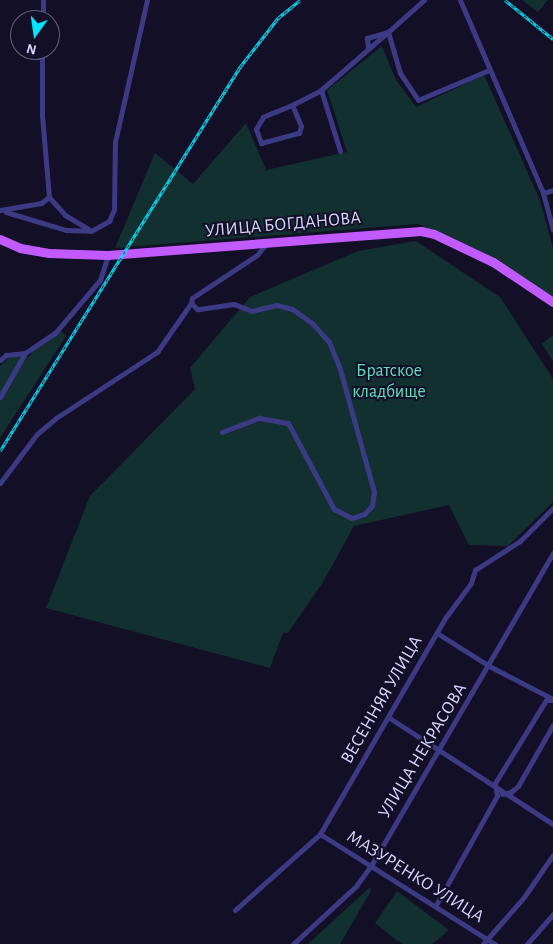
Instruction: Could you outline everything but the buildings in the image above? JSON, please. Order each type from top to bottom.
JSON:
[{"type":"main road","name":"УЛИЦА БОГДАНОВА","points":[[0,239],[20,248],[49,253],[108,255],[421,231],[434,234],[493,262],[553,302]]},
{"type":"street","points":[[3,211],[66,230],[91,231],[109,221],[114,210],[115,142],[147,0]]},
{"type":"street","points":[[292,105],[300,126],[299,133],[262,144],[256,129],[263,117],[321,90],[424,0]]},
{"type":"street","points":[[460,0],[543,193],[553,230]]},
{"type":"street","points":[[368,48],[367,38],[388,32]]},
{"type":"street","points":[[388,32],[391,48],[408,86],[418,100],[489,70]]},
{"type":"street","points":[[42,60],[42,116],[49,197],[65,215],[91,231]]},
{"type":"street","points":[[321,90],[340,151]]},
{"type":"street","points":[[543,193],[553,190]]},
{"type":"street","points":[[3,211],[40,203],[49,197]]},
{"type":"street","points":[[0,483],[37,434],[56,418],[157,352],[191,303],[192,298],[257,255],[267,243]]},
{"type":"street","points":[[0,397],[25,353],[55,333],[86,300],[106,269],[108,255]]},
{"type":"street","points":[[191,303],[197,309],[234,304],[252,311],[277,306],[292,309],[314,324],[329,342],[340,369],[374,492],[372,506],[364,514],[352,518],[334,509],[288,423],[259,418],[222,432]]},
{"type":"street","points":[[0,360],[6,355],[25,353]]},
{"type":"street","name":"ВЕСЕННЯЯ УЛИЦА","points":[[235,910],[320,834],[437,633],[471,583],[475,570],[513,546],[553,508]]},
{"type":"street","name":"УЛИЦА НЕКРАСОВА","points":[[293,944],[356,886],[372,864],[489,666],[553,553]]},
{"type":"street","points":[[437,633],[489,666],[553,699]]},
{"type":"street","points":[[499,793],[495,783],[546,700],[553,699]]},
{"type":"street","points":[[388,717],[499,793],[553,824]]},
{"type":"street","points":[[499,793],[511,792],[518,786],[553,725]]},
{"type":"street","points":[[436,905],[499,793]]},
{"type":"street","name":"МАЗУРЕНКО УЛИЦА","points":[[320,834],[372,864],[495,944]]},
{"type":"street","points":[[483,944],[524,897],[553,855]]},
{"type":"street","points":[[527,944],[553,914]]},
{"type":"green space","points":[[522,0],[548,0],[538,12]]},
{"type":"green space","points":[[382,46],[396,80],[416,107],[484,75],[540,200],[553,248],[553,297],[486,254],[418,224],[115,248],[155,153],[193,184],[246,123],[266,170],[347,152],[327,90]]},
{"type":"green space","name":"Братское кладбище","points":[[416,241],[500,297],[553,379],[553,502],[508,546],[469,545],[449,505],[354,526],[323,582],[288,633],[283,633],[270,668],[46,608],[90,496],[195,389],[190,368],[250,297],[358,251]]},
{"type":"green space","points":[[60,330],[66,336],[0,438],[0,366],[11,356],[29,357],[38,345]]},
{"type":"green space","points":[[553,335],[553,361],[542,344]]},
{"type":"green space","points":[[370,887],[371,891],[340,944],[308,944]]},
{"type":"green space","points":[[397,891],[449,930],[432,944],[403,944],[396,940],[375,923]]},
{"type":"railway","points":[[0,451],[240,67],[278,18],[300,0]]},
{"type":"railway","points":[[505,0],[553,39]]}]
